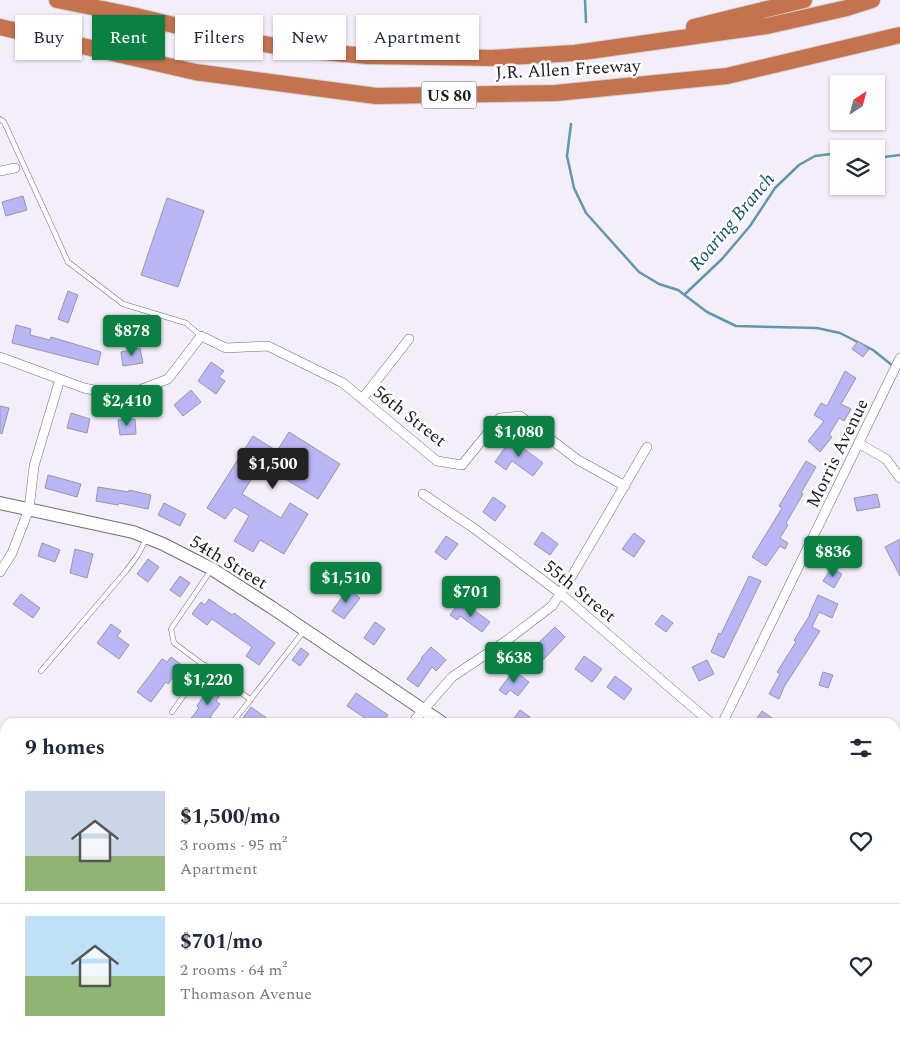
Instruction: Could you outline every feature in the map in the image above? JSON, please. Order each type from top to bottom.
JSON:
[{"type":"highway","name":"J.R. Allen Freeway","points":[[57,0],[292,50],[367,56],[492,58],[575,53],[766,26],[847,8],[872,0]]},
{"type":"highway","points":[[612,48],[804,0]]},
{"type":"highway","name":"J.R. Allen Freeway","points":[[0,27],[195,72],[376,96],[556,93],[727,76],[900,35]]},
{"type":"main road","name":"54th Street","points":[[0,503],[133,532],[163,544],[212,569],[435,718]]},
{"type":"street","points":[[0,171],[15,168]]},
{"type":"street","points":[[0,357],[84,388],[118,395],[168,379],[201,336]]},
{"type":"street","name":"56th Street","points":[[201,336],[226,348],[268,346],[343,383],[437,461],[462,464],[500,418],[520,416],[578,460],[625,486]]},
{"type":"street","points":[[362,399],[409,339]]},
{"type":"street","name":"Morris Avenue","points":[[725,718],[860,444],[900,358]]},
{"type":"street","points":[[0,572],[12,554],[30,509],[34,466],[60,379]]},
{"type":"street","points":[[860,444],[886,459],[900,478]]},
{"type":"street","points":[[416,718],[452,677],[506,641],[552,606],[561,594],[648,447]]},
{"type":"street","name":"55th Street","points":[[423,494],[476,530],[561,594],[705,718]]},
{"type":"lane","points":[[0,119],[4,122],[68,262],[123,304],[186,323],[201,336]]},
{"type":"lane","points":[[41,671],[126,571],[138,555],[147,538]]},
{"type":"lane","points":[[212,569],[171,629],[174,643],[251,700]]},
{"type":"lane","points":[[236,718],[305,631]]},
{"type":"lane","points":[[172,712],[204,665]]},
{"type":"building","points":[[23,196],[27,210],[6,216],[2,202]]},
{"type":"building","points":[[167,198],[204,211],[178,287],[141,275]]},
{"type":"building","points":[[68,291],[78,295],[68,323],[58,319]]},
{"type":"building","points":[[16,325],[31,329],[30,335],[50,340],[51,337],[101,352],[98,365],[12,343]]},
{"type":"building","points":[[858,341],[869,349],[863,357],[852,349]]},
{"type":"building","points":[[140,348],[143,363],[123,366],[121,352]]},
{"type":"building","points":[[211,362],[224,371],[219,377],[225,381],[216,394],[198,381]]},
{"type":"building","points":[[845,371],[856,378],[841,404],[851,409],[844,421],[839,418],[829,435],[832,437],[820,452],[808,441],[824,421],[814,415],[821,403],[827,406]]},
{"type":"building","points":[[191,390],[201,402],[183,416],[174,405]]},
{"type":"building","points":[[0,406],[9,408],[2,434],[0,433]]},
{"type":"building","points":[[71,413],[90,419],[87,433],[67,428]]},
{"type":"building","points":[[135,419],[136,434],[120,435],[118,420]]},
{"type":"building","points":[[289,432],[340,464],[318,499],[261,464],[242,494],[281,518],[290,503],[308,514],[284,554],[260,540],[253,552],[234,541],[249,516],[234,507],[225,519],[207,508],[253,436],[277,451]]},
{"type":"building","points":[[511,439],[543,463],[533,476],[512,461],[506,470],[495,462]]},
{"type":"building","points":[[806,461],[816,467],[801,493],[803,494],[786,523],[788,525],[780,538],[788,543],[785,549],[780,546],[766,566],[752,557],[782,508],[779,506]]},
{"type":"building","points":[[48,475],[81,484],[77,497],[45,488]]},
{"type":"building","points":[[98,487],[129,492],[129,490],[151,495],[148,509],[119,503],[118,505],[96,501]]},
{"type":"building","points":[[877,494],[880,507],[857,511],[854,498]]},
{"type":"building","points":[[493,497],[506,506],[495,521],[483,512]]},
{"type":"building","points":[[164,503],[186,514],[180,526],[158,515]]},
{"type":"building","points":[[542,532],[558,544],[550,555],[534,544]]},
{"type":"building","points":[[634,533],[645,541],[634,557],[622,549]]},
{"type":"building","points":[[446,536],[458,544],[446,560],[435,552]]},
{"type":"building","points":[[845,537],[857,546],[846,560],[834,552]]},
{"type":"building","points":[[900,539],[900,576],[885,547]]},
{"type":"building","points":[[42,543],[60,550],[55,562],[38,556]]},
{"type":"building","points":[[75,549],[93,554],[87,578],[70,573]]},
{"type":"building","points":[[148,559],[159,567],[148,582],[137,574]]},
{"type":"building","points":[[831,568],[842,574],[834,588],[823,581]]},
{"type":"building","points":[[180,576],[190,583],[180,597],[170,590]]},
{"type":"building","points":[[749,576],[761,581],[724,658],[711,652]]},
{"type":"building","points":[[348,589],[360,598],[344,619],[332,611]]},
{"type":"building","points":[[21,594],[40,608],[33,618],[13,604]]},
{"type":"building","points":[[818,595],[838,604],[832,618],[819,612],[812,627],[820,631],[784,687],[779,699],[769,694],[780,674],[777,672],[796,642],[794,640],[810,615]]},
{"type":"building","points":[[209,599],[232,615],[234,613],[275,643],[259,665],[246,656],[252,647],[212,619],[207,625],[192,614],[201,602],[205,605]]},
{"type":"building","points":[[458,604],[471,614],[474,610],[490,622],[482,632],[460,616],[457,620],[450,615]]},
{"type":"building","points":[[662,615],[673,623],[666,632],[655,624]]},
{"type":"building","points":[[375,622],[385,629],[374,645],[364,638]]},
{"type":"building","points":[[111,624],[121,631],[117,636],[129,645],[119,659],[97,643]]},
{"type":"building","points":[[555,627],[565,637],[542,661],[531,650]]},
{"type":"building","points":[[431,647],[446,660],[436,671],[432,667],[418,687],[407,679]]},
{"type":"building","points":[[301,648],[309,654],[300,666],[292,660]]},
{"type":"building","points":[[584,656],[602,669],[592,682],[575,669]]},
{"type":"building","points":[[171,657],[182,665],[151,702],[137,692],[162,659],[167,662]]},
{"type":"building","points":[[707,660],[714,674],[699,681],[692,667]]},
{"type":"building","points":[[514,670],[529,682],[518,696],[510,690],[506,695],[499,690]]},
{"type":"building","points":[[823,672],[833,675],[828,688],[819,685]]},
{"type":"building","points":[[615,676],[632,689],[624,700],[607,687]]},
{"type":"building","points":[[212,683],[223,691],[216,701],[220,704],[210,717],[211,718],[191,718],[199,708],[197,706]]},
{"type":"building","points":[[356,693],[388,715],[386,718],[365,718],[347,706]]},
{"type":"building","points":[[251,707],[266,718],[243,718]]},
{"type":"building","points":[[520,710],[530,717],[529,718],[514,718]]},
{"type":"building","points":[[762,711],[772,718],[757,718]]},
{"type":"waterway","name":"Roaring Branch","points":[[585,0],[586,22]]},
{"type":"waterway","name":"Roaring Branch","points":[[571,124],[567,156],[574,188],[586,213],[639,272],[659,284],[678,290],[707,312],[736,326],[817,328],[840,333],[873,350],[893,366]]},
{"type":"waterway","name":"Roaring Branch","points":[[685,294],[722,259],[750,226],[775,188],[799,165],[815,156],[830,154]]},
{"type":"waterway","name":"Roaring Branch","points":[[885,157],[900,155]]}]
